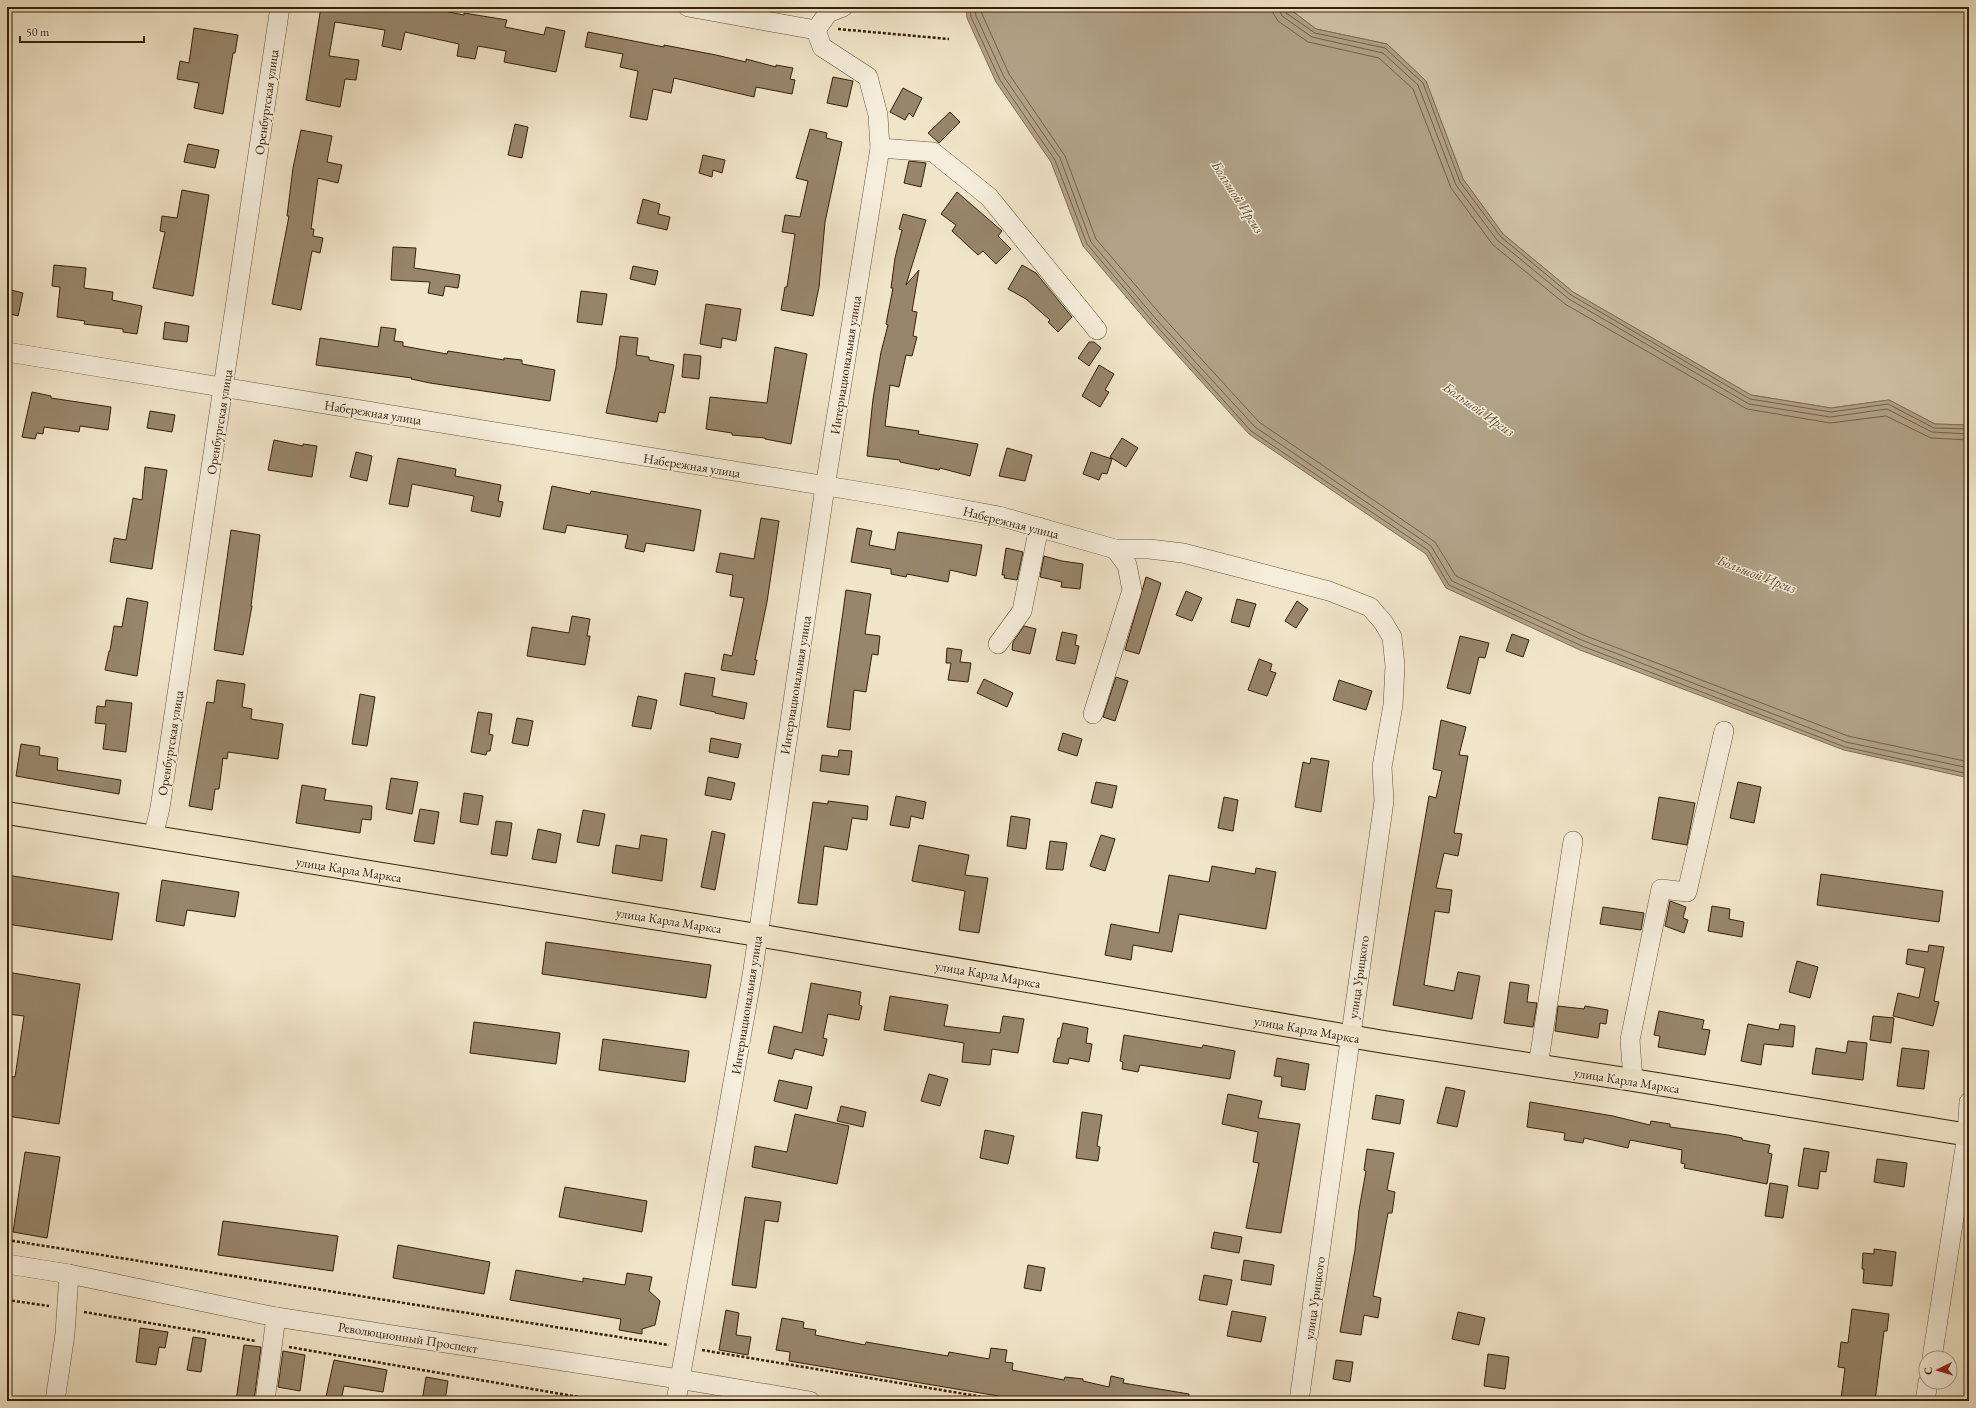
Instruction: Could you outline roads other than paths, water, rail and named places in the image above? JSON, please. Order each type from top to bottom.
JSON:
[{"type":"main road","name":"улица Карла Маркса","points":[[7,813],[757,935],[1350,1036],[1633,1080],[1968,1135]]},
{"type":"street","name":"Оренбургская улица","points":[[153,837],[160,808],[280,7]]},
{"type":"street","points":[[688,7],[816,30],[828,13],[842,7]]},
{"type":"street","name":"Интернациональная улица","points":[[676,1401],[752,976],[825,487],[880,148],[878,115],[868,78],[822,47],[816,30]]},
{"type":"street","points":[[880,148],[933,152],[989,197],[1097,330]]},
{"type":"street","name":"Набережная улица","points":[[7,352],[999,516],[1115,549],[1148,549],[1183,553],[1329,591],[1370,607]]},
{"type":"street","points":[[998,644],[1022,611],[1038,527]]},
{"type":"street","points":[[1093,714],[1132,590],[1127,565],[1115,549]]},
{"type":"street","name":"улица Урицкого","points":[[1299,1401],[1384,801],[1382,767],[1393,705],[1395,666],[1392,637],[1383,622],[1370,607]]},
{"type":"street","points":[[1633,1080],[1630,1040],[1661,889],[1687,892],[1724,731]]},
{"type":"street","points":[[1538,1066],[1573,841]]},
{"type":"street","points":[[1933,1350],[1968,1135],[1969,1102]]},
{"type":"street","name":"Революционный Проспект","points":[[7,1264],[69,1274],[276,1317],[679,1379],[810,1401]]},
{"type":"street","points":[[55,1401],[65,1334],[69,1274]]},
{"type":"street","points":[[265,1401],[276,1317]]},
{"type":"street","points":[[1925,1401],[1927,1390]]},
{"type":"water","name":"Большой Иргиз","points":[[966,7],[1287,7],[1316,29],[1387,44],[1426,81],[1463,179],[1503,234],[1573,292],[1751,395],[1831,408],[1889,400],[1935,424],[1969,425],[1969,778],[1844,750],[1580,650],[1446,588],[1426,554],[1249,434],[1150,325],[1083,246],[1051,162],[996,82],[967,18]]}]
